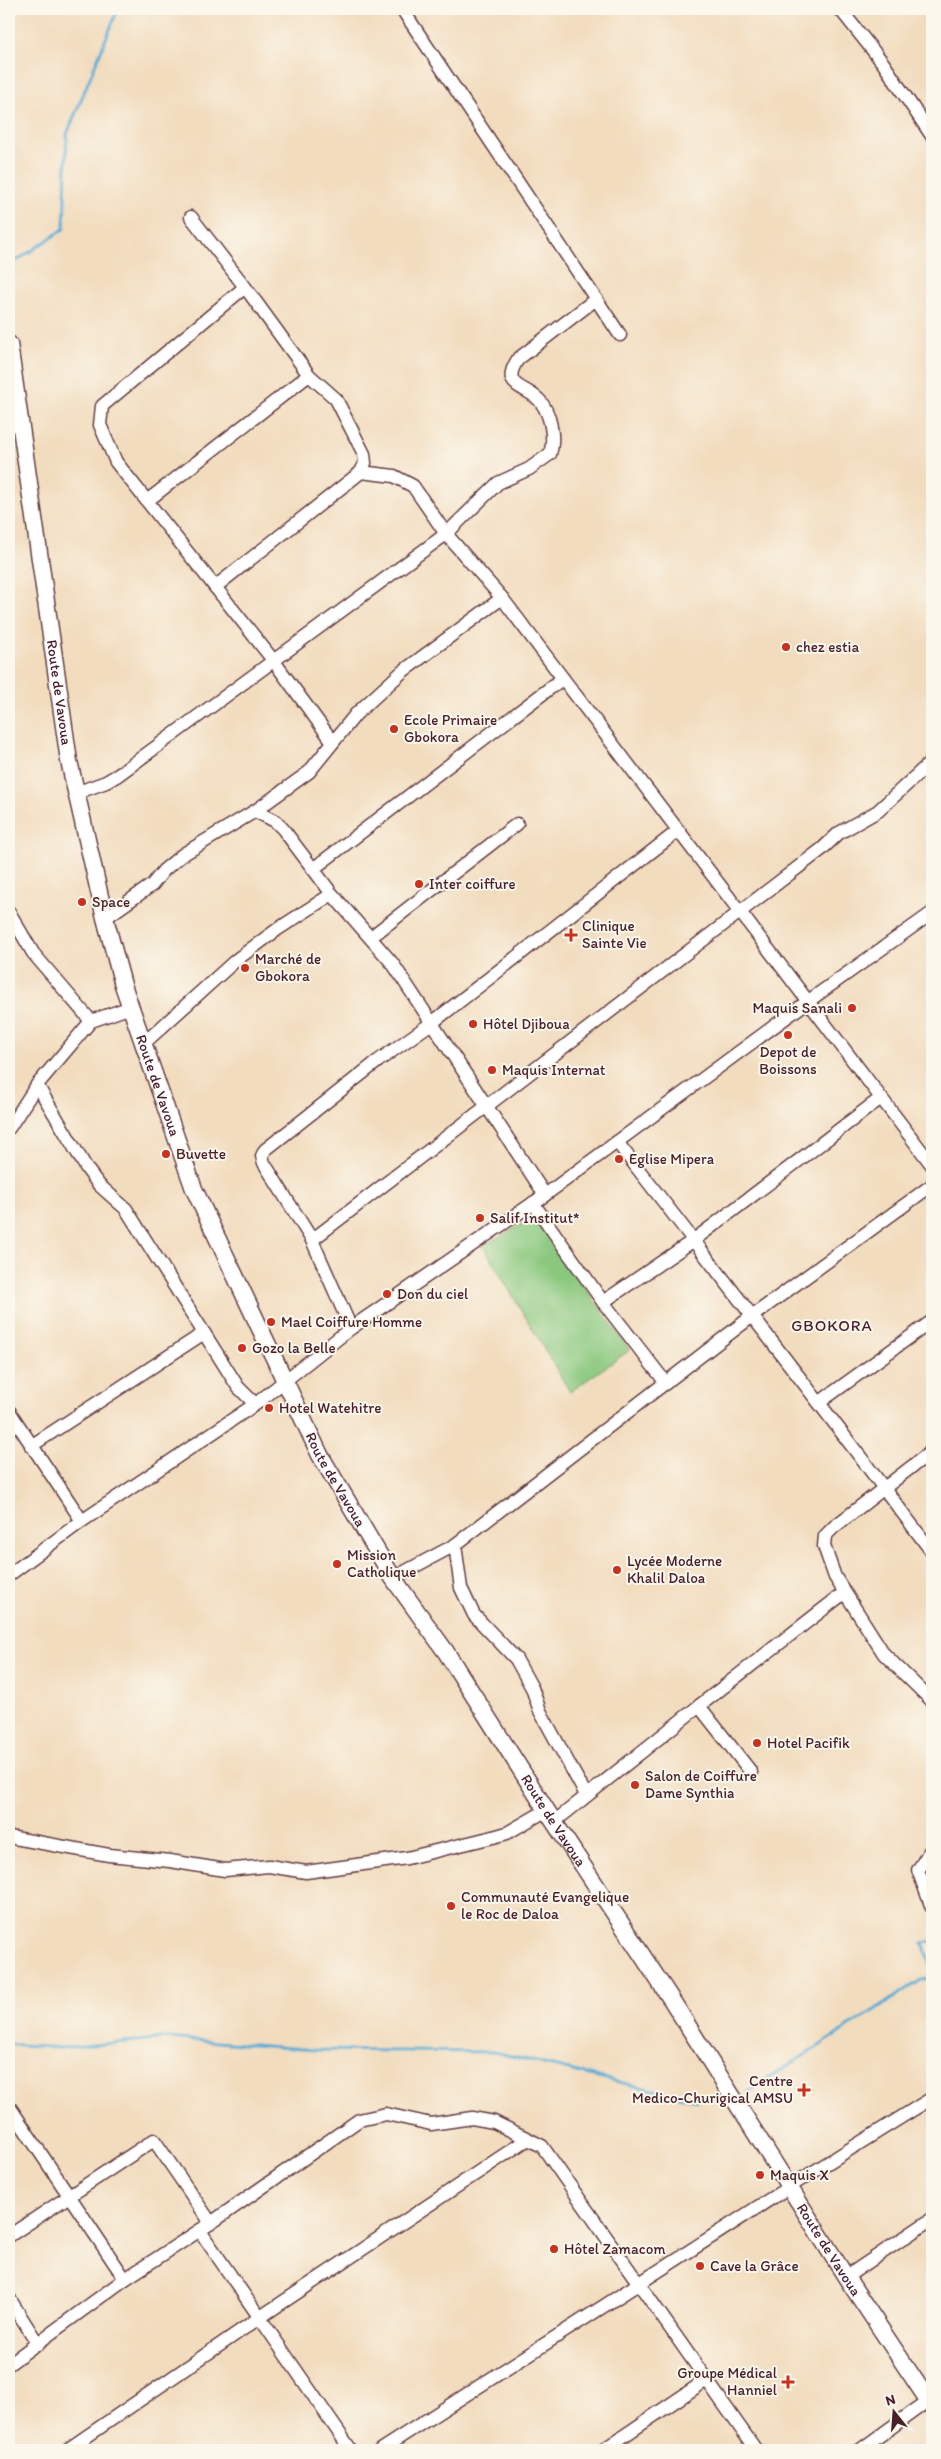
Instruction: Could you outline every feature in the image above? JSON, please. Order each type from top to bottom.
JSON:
[{"type":"main road","name":"Route de Vavoua","points":[[9,344],[69,761],[76,793],[105,918],[142,1045],[194,1188],[320,1454],[393,1578],[446,1652],[672,2000],[846,2278],[931,2402]]},
{"type":"street","points":[[402,9],[620,335]]},
{"type":"street","points":[[840,9],[883,62],[932,136]]},
{"type":"street","points":[[191,218],[245,287],[309,376],[336,399],[364,454],[365,463],[362,472],[215,587]]},
{"type":"street","points":[[245,287],[102,406],[100,425],[116,462],[273,660],[333,742]]},
{"type":"street","points":[[76,793],[106,782],[118,775],[446,534],[498,483],[508,476],[529,469],[550,454],[552,433],[545,409],[540,401],[514,384],[511,377],[512,368],[518,359],[596,299]]},
{"type":"street","points":[[147,501],[309,376]]},
{"type":"street","points":[[362,472],[394,476],[413,486],[446,534],[502,598],[932,1165]]},
{"type":"street","points":[[105,918],[152,885],[164,870],[182,855],[255,811],[309,772],[356,714],[402,672],[502,598]]},
{"type":"street","points":[[314,869],[562,679]]},
{"type":"street","points":[[312,1240],[822,849],[839,833],[878,812],[932,760]]},
{"type":"street","points":[[255,811],[275,821],[332,894],[393,964],[433,1022],[545,1195]]},
{"type":"street","points":[[371,937],[517,824]]},
{"type":"street","points":[[352,1328],[312,1240],[264,1163],[262,1156],[265,1150],[378,1061],[433,1022],[678,832]]},
{"type":"street","points":[[142,1045],[236,960],[278,929],[332,894]]},
{"type":"street","points":[[9,912],[33,953],[91,1021]]},
{"type":"street","points":[[9,1575],[82,1521],[257,1403],[352,1328],[545,1195],[932,912]]},
{"type":"street","points":[[912,927],[924,922],[932,923]]},
{"type":"street","points":[[9,1128],[36,1085],[91,1021],[131,1007]]},
{"type":"street","points":[[36,1085],[87,1169],[99,1185],[126,1210],[238,1387],[251,1400],[257,1403]]},
{"type":"street","points":[[603,1302],[694,1240],[881,1098]]},
{"type":"street","points":[[617,1142],[694,1240],[751,1317],[820,1402],[932,1552]]},
{"type":"street","points":[[393,1578],[455,1545],[751,1317],[932,1184]]},
{"type":"street","points":[[533,1203],[603,1302],[666,1384]]},
{"type":"street","points":[[820,1402],[932,1321]]},
{"type":"street","points":[[31,1446],[204,1333]]},
{"type":"street","points":[[9,1411],[82,1521]]},
{"type":"street","points":[[932,1451],[884,1487],[825,1536],[824,1546],[835,1577],[884,1654],[932,1701]]},
{"type":"street","points":[[455,1545],[462,1588],[474,1615],[516,1659],[532,1688],[540,1711],[586,1795]]},
{"type":"street","points":[[9,1837],[108,1854],[225,1870],[269,1866],[306,1872],[407,1858],[507,1833],[551,1816],[586,1795],[844,1592]]},
{"type":"street","points":[[699,1706],[751,1772]]},
{"type":"street","points":[[932,1848],[918,1870],[932,1908]]},
{"type":"street","points":[[380,2450],[789,2187],[932,2098]]},
{"type":"street","points":[[9,2106],[126,2279]]},
{"type":"street","points":[[9,2364],[126,2279],[200,2231],[359,2120],[386,2114],[431,2124],[472,2118],[494,2122],[542,2146],[756,2450]]},
{"type":"street","points":[[67,2450],[528,2139]]},
{"type":"street","points":[[9,2236],[154,2140],[211,2223]]},
{"type":"street","points":[[846,2278],[932,2220]]},
{"type":"street","points":[[200,2231],[351,2450]]},
{"type":"street","points":[[9,2298],[38,2344]]},
{"type":"street","points":[[602,2450],[706,2381]]},
{"type":"street","points":[[860,2450],[931,2402]]},
{"type":"green space","points":[[534,1217],[630,1350],[570,1392],[483,1246]]},
{"type":"waterway","points":[[9,262],[16,261],[64,229],[67,134],[118,9]]},
{"type":"waterway","points":[[932,1941],[923,1943],[932,1972]]},
{"type":"waterway","points":[[748,2092],[921,1980],[932,1978]]},
{"type":"waterway","points":[[9,2044],[60,2048],[168,2038],[315,2050],[494,2052],[698,2101]]},
{"type":"place","name":"chez estia","points":[[786,647]]},
{"type":"place","name":"Ecole Primaire Gbokora","points":[[394,729]]},
{"type":"place","name":"Inter coiffure","points":[[419,884]]},
{"type":"place","name":"Space","points":[[82,902]]},
{"type":"place","name":"Clinique Sainte Vie","points":[[571,935]]},
{"type":"place","name":"Marché de Gbokora","points":[[245,968]]},
{"type":"place","name":"Maquis Sanali","points":[[852,1008]]},
{"type":"place","name":"Hôtel Djiboua","points":[[473,1024]]},
{"type":"place","name":"Depot de Boissons","points":[[788,1035]]},
{"type":"place","name":"Maquis Internat","points":[[492,1070]]},
{"type":"place","name":"Buvette","points":[[166,1154]]},
{"type":"place","name":"Eglise Mipera","points":[[619,1159]]},
{"type":"place","name":"Salif Institut*","points":[[480,1218]]},
{"type":"place","name":"Don du ciel","points":[[387,1294]]},
{"type":"place","name":"Mael Coiffure Homme","points":[[271,1322]]},
{"type":"place","name":"Gozo la Belle","points":[[242,1348]]},
{"type":"place","name":"Hotel Watehitre","points":[[269,1408]]},
{"type":"place","name":"Mission Catholique","points":[[337,1564]]},
{"type":"place","name":"Lycée Moderne Khalil Daloa","points":[[617,1570]]},
{"type":"place","name":"Hotel Pacifik","points":[[757,1743]]},
{"type":"place","name":"Salon de Coiffure Dame Synthia","points":[[635,1785]]},
{"type":"place","name":"Communauté Evangelique le Roc de Daloa","points":[[451,1906]]},
{"type":"place","name":"Centre Medico-Churigical AMSU","points":[[804,2090]]},
{"type":"place","name":"Maquis X","points":[[760,2175]]},
{"type":"place","name":"Hôtel Zamacom","points":[[554,2249]]},
{"type":"place","name":"Cave la Grâce","points":[[700,2266]]},
{"type":"place","name":"Groupe Médical Hanniel","points":[[788,2382]]},
{"type":"district","name":"GBOKORA","points":[[832,1325]]}]
